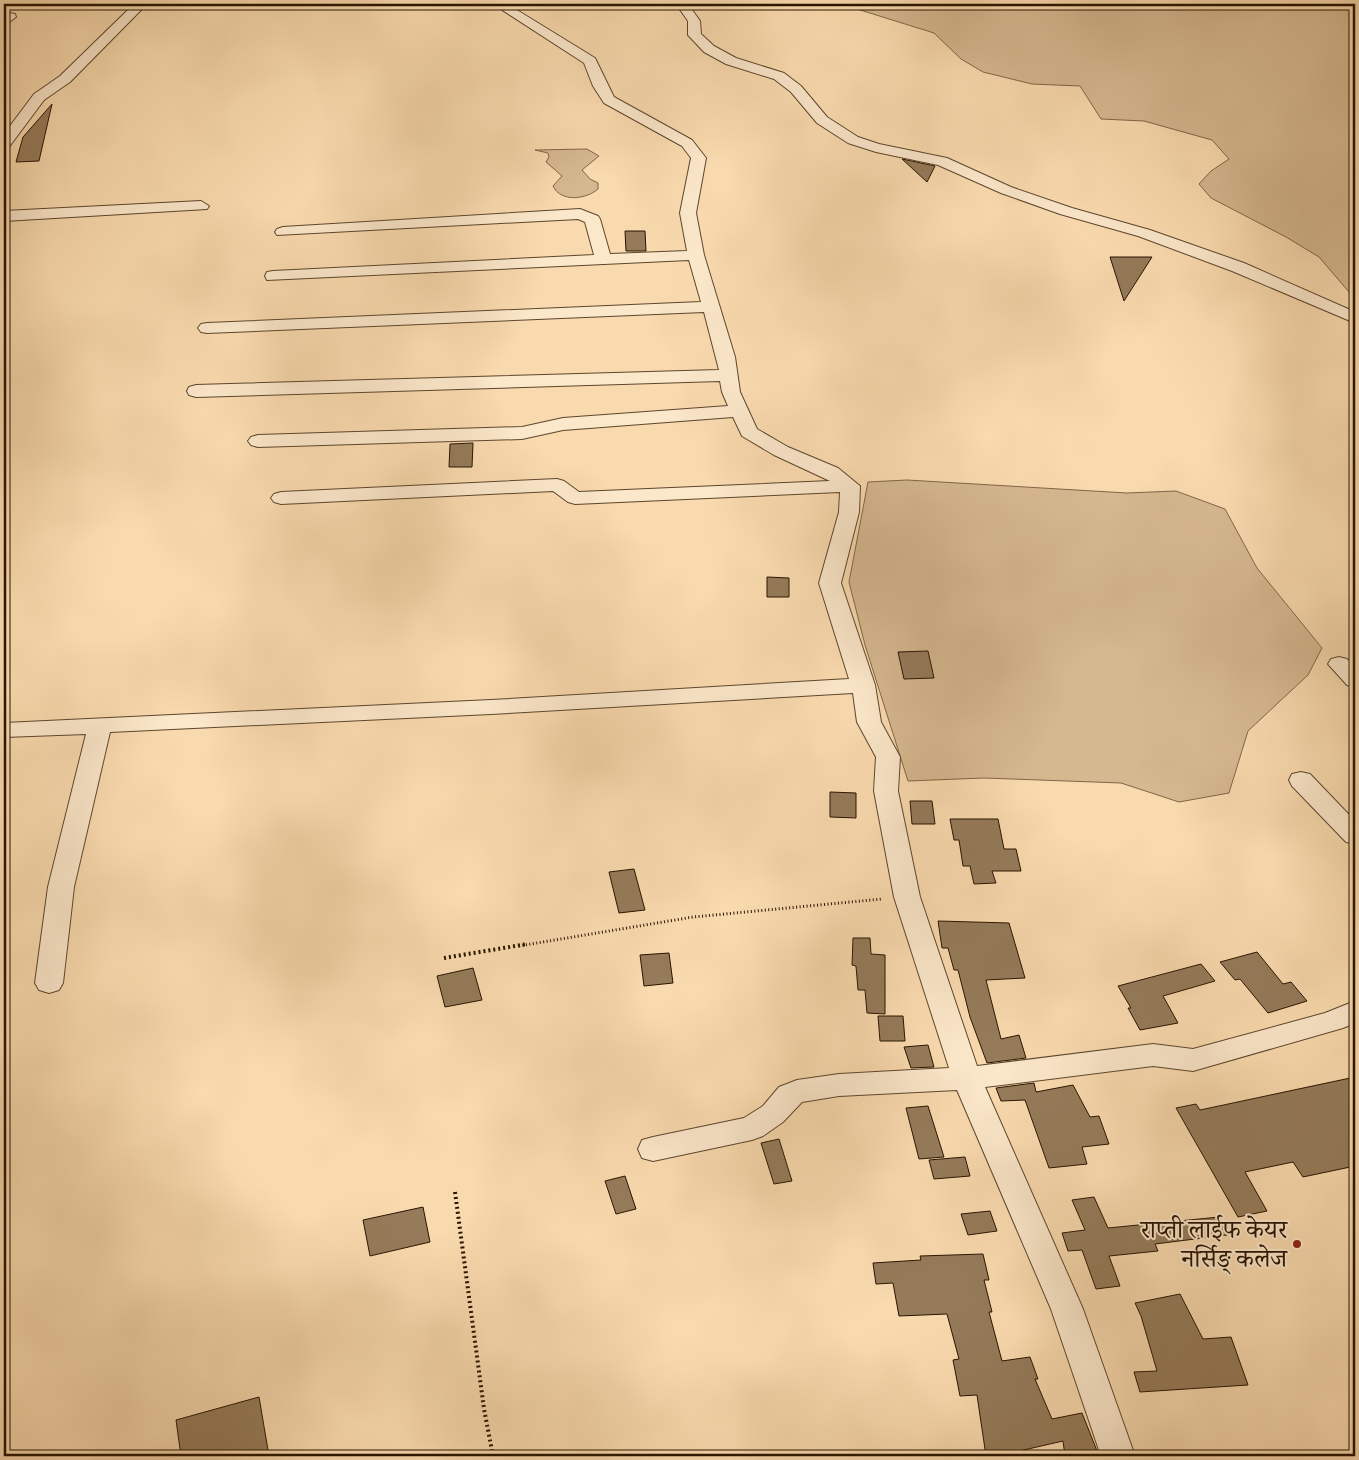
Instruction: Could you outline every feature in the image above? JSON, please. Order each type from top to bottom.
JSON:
[{"type":"street","points":[[4,144],[39,97],[65,79],[141,4]]},
{"type":"street","points":[[499,4],[590,61],[600,86],[609,100],[681,140],[699,158],[688,213],[696,255],[726,357],[732,392],[748,432],[781,451],[831,472],[850,486]]},
{"type":"street","points":[[682,4],[694,21],[695,35],[709,49],[731,61],[779,76],[796,89],[822,120],[853,140],[876,148],[942,161],[1006,190],[1066,211],[1144,233],[1238,267],[1355,318]]},
{"type":"street","points":[[4,16],[10,17],[4,22]]},
{"type":"street","points":[[4,216],[201,206]]},
{"type":"street","points":[[283,232],[580,214],[592,219],[603,259]]},
{"type":"street","points":[[273,276],[696,255]]},
{"type":"street","points":[[207,328],[461,319],[710,307]]},
{"type":"street","points":[[196,391],[729,375]]},
{"type":"street","points":[[258,441],[522,432],[563,424],[739,411]]},
{"type":"street","points":[[281,498],[557,485],[575,498],[850,486]]},
{"type":"street","points":[[850,486],[849,512],[830,583],[863,685],[869,722],[888,757],[886,791],[907,897],[967,1078],[1067,1309],[1118,1456]]},
{"type":"street","points":[[1339,664],[1355,680]]},
{"type":"street","points":[[4,730],[99,727],[863,685]]},
{"type":"street","points":[[49,983],[61,887],[99,727]]},
{"type":"street","points":[[1301,780],[1355,836]]},
{"type":"street","points":[[653,1149],[752,1128],[773,1114],[789,1095],[797,1091],[839,1085],[967,1078],[1153,1055],[1193,1060],[1332,1022],[1355,1011]]},
{"type":"path","points":[[444,958],[693,917],[907,897]]},
{"type":"path","points":[[455,1192],[484,1409],[493,1456]]},
{"type":"shaded area","points":[[841,4],[1355,4],[1355,299],[1319,257],[1286,237],[1211,198],[1199,184],[1211,171],[1229,159],[1212,140],[1144,121],[1101,119],[1080,86],[1032,84],[983,72],[961,59],[934,33]]},
{"type":"shaded area","points":[[587,149],[599,156],[582,170],[590,179],[598,183],[598,189],[581,197],[574,198],[562,195],[553,186],[562,176],[546,162],[549,157],[548,153],[535,150]]},
{"type":"shaded area","points":[[907,480],[1127,493],[1176,491],[1225,509],[1257,568],[1322,648],[1308,675],[1248,731],[1229,793],[1179,802],[1121,783],[984,778],[908,781],[865,645],[849,582],[868,482]]},
{"type":"building","points":[[52,104],[39,161],[16,162],[23,137]]},
{"type":"building","points":[[902,159],[935,166],[927,182]]},
{"type":"building","points":[[625,231],[645,231],[646,251],[626,251]]},
{"type":"building","points":[[1110,257],[1152,257],[1124,301]]},
{"type":"building","points":[[473,443],[472,467],[449,467],[450,444]]},
{"type":"building","points":[[767,577],[789,578],[789,597],[767,597]]},
{"type":"building","points":[[928,651],[934,678],[904,679],[898,652]]},
{"type":"building","points":[[830,792],[856,793],[856,818],[830,817]]},
{"type":"building","points":[[910,801],[932,801],[935,824],[912,824]]},
{"type":"building","points":[[950,819],[998,819],[1004,849],[1016,849],[1021,871],[992,871],[996,883],[974,884],[970,866],[963,866],[959,840],[954,840]]},
{"type":"building","points":[[634,869],[645,910],[619,913],[609,872]]},
{"type":"building","points":[[938,921],[1009,923],[1025,978],[986,980],[1001,1039],[1019,1035],[1026,1058],[987,1063],[970,1017],[958,970],[954,970],[948,948],[942,948]]},
{"type":"building","points":[[853,938],[870,938],[871,954],[885,955],[885,1014],[867,1013],[865,990],[858,990],[856,966],[852,965]]},
{"type":"building","points":[[1257,952],[1283,984],[1291,982],[1307,1001],[1268,1013],[1240,979],[1235,980],[1220,962]]},
{"type":"building","points":[[669,953],[673,983],[644,986],[640,955]]},
{"type":"building","points":[[1201,964],[1215,981],[1163,996],[1178,1023],[1140,1030],[1128,1008],[1131,1008],[1118,986]]},
{"type":"building","points":[[473,968],[482,1000],[445,1007],[437,976]]},
{"type":"building","points":[[878,1016],[903,1016],[905,1041],[880,1041]]},
{"type":"building","points":[[928,1045],[934,1067],[911,1068],[904,1047]]},
{"type":"building","points":[[1355,1077],[1355,1166],[1303,1177],[1293,1162],[1245,1172],[1267,1211],[1238,1217],[1176,1108],[1196,1104],[1200,1110]]},
{"type":"building","points":[[1034,1083],[1036,1092],[1073,1085],[1090,1117],[1099,1116],[1109,1144],[1082,1147],[1087,1164],[1049,1168],[1025,1100],[1001,1101],[996,1088]]},
{"type":"building","points":[[928,1106],[944,1157],[919,1159],[906,1108]]},
{"type":"building","points":[[779,1139],[792,1181],[774,1184],[761,1143]]},
{"type":"building","points":[[965,1157],[970,1176],[934,1179],[929,1160]]},
{"type":"building","points":[[625,1176],[636,1209],[616,1214],[605,1181]]},
{"type":"building","points":[[1094,1197],[1108,1228],[1219,1217],[1227,1235],[1155,1244],[1158,1251],[1109,1256],[1120,1286],[1096,1289],[1082,1250],[1068,1251],[1062,1233],[1085,1230],[1072,1200]]},
{"type":"building","points":[[423,1207],[430,1242],[370,1256],[363,1220]]},
{"type":"building","points":[[990,1211],[997,1231],[968,1235],[961,1214]]},
{"type":"building","points":[[983,1254],[989,1280],[984,1280],[992,1312],[989,1312],[1002,1361],[1030,1357],[1038,1379],[1035,1379],[1052,1419],[1082,1413],[1099,1456],[1065,1456],[1063,1441],[1015,1452],[1016,1456],[986,1456],[977,1395],[960,1396],[953,1360],[959,1359],[947,1314],[899,1316],[893,1283],[876,1284],[873,1263],[921,1260],[920,1256]]},
{"type":"building","points":[[1180,1294],[1203,1339],[1231,1337],[1248,1385],[1140,1392],[1134,1372],[1157,1371],[1141,1316],[1135,1303]]},
{"type":"building","points":[[259,1397],[269,1456],[181,1456],[176,1420]]},
{"type":"place","name":"राप्ती लाईफ केयर नर्सिङ् कलेज","points":[[1297,1244]]}]
